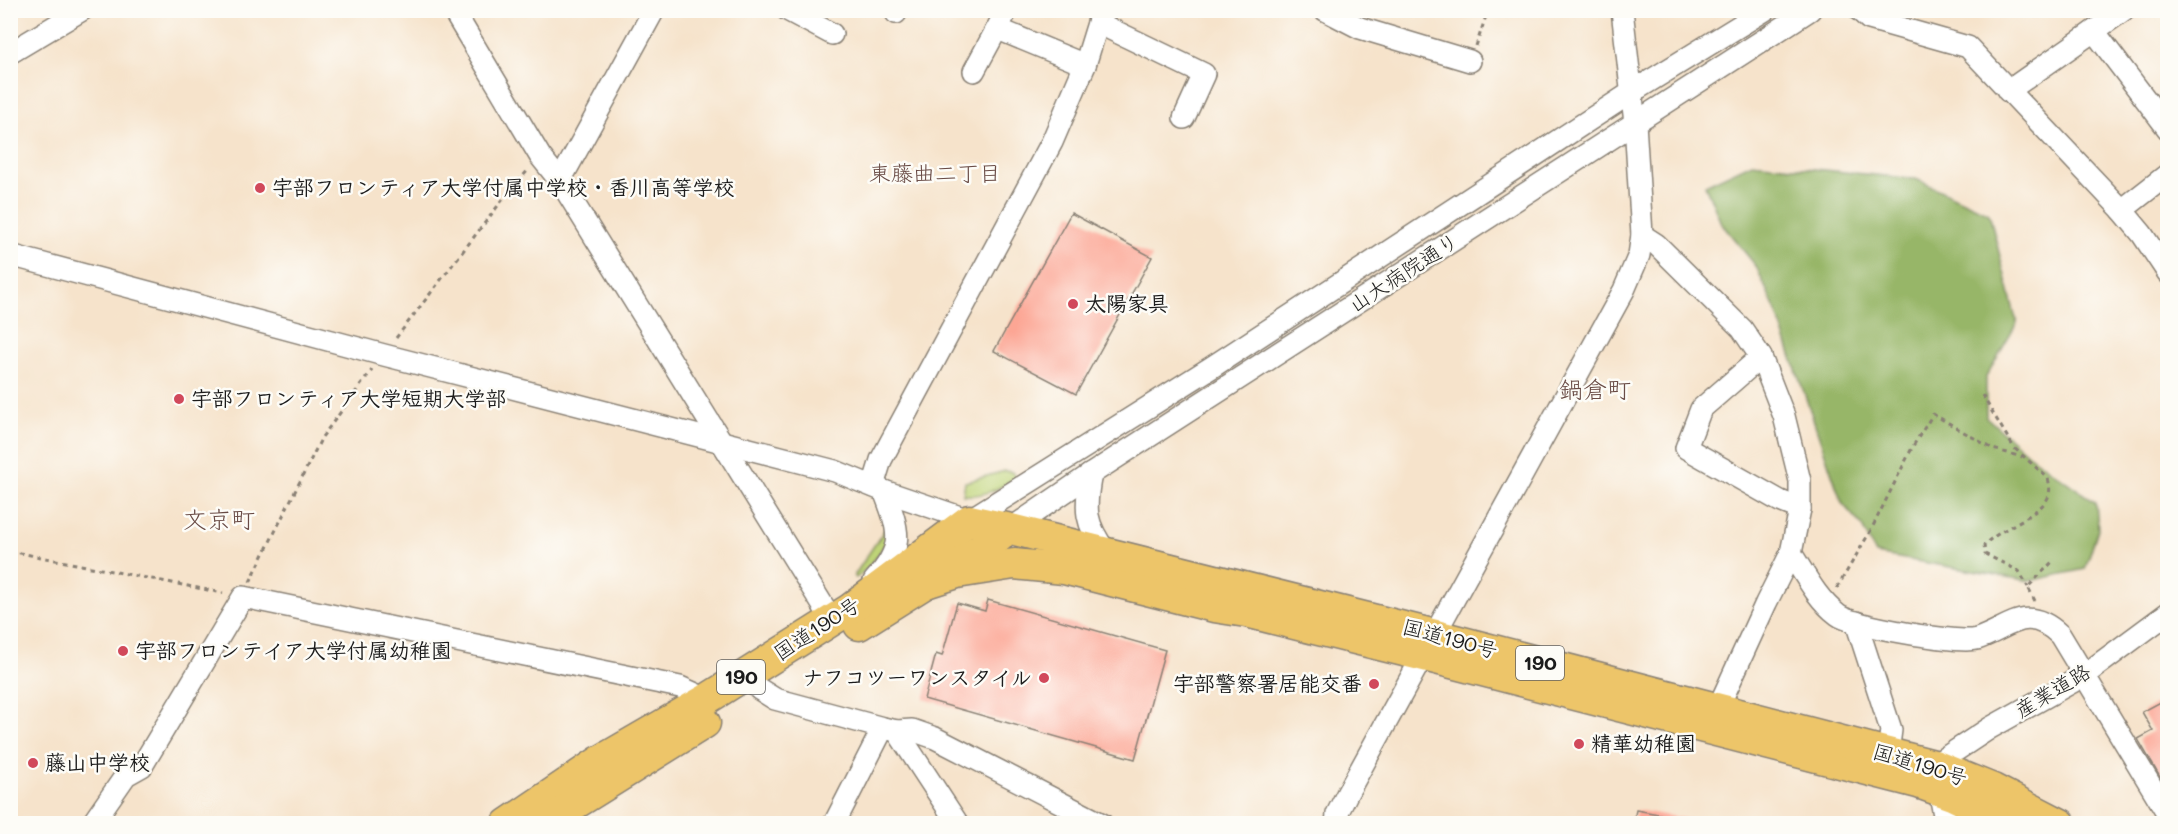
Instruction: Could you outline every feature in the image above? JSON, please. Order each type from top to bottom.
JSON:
[{"type":"highway","name":"国道190号","points":[[507,824],[600,761],[706,699],[841,614],[969,520],[1005,533],[1106,552],[1430,646],[1930,779],[1993,789],[2061,824]]},
{"type":"highway","name":"国道190号","points":[[543,824],[1005,533]]},
{"type":"highway","name":"国道190号","points":[[1005,533],[1017,544],[1217,597],[1246,612]]},
{"type":"highway","name":"国道190号","points":[[923,584],[978,568],[1014,564],[1037,565],[1064,569],[1214,607],[1430,646],[1717,710],[1888,753],[2011,824]]},
{"type":"street","points":[[10,53],[82,10]]},
{"type":"street","points":[[453,10],[540,156],[560,181],[720,442],[841,614],[888,566],[894,553],[897,538],[895,519],[878,488],[881,460],[1052,142],[1085,65],[1100,17],[1203,74],[1184,118]]},
{"type":"street","points":[[560,181],[654,10]]},
{"type":"street","points":[[787,10],[832,34]]},
{"type":"street","points":[[1325,10],[1360,28],[1470,61]]},
{"type":"street","points":[[1336,824],[1337,814],[1348,792],[1624,290],[1639,255],[1642,235],[1635,123],[1622,10]]},
{"type":"street","name":"山大病院通り","points":[[969,520],[1222,360],[1632,92],[1765,10]]},
{"type":"street","name":"山大病院通り","points":[[1005,533],[1091,474],[1810,10]]},
{"type":"street","points":[[1859,10],[1869,19],[1968,46],[2122,210],[2142,234],[2168,273]]},
{"type":"street","points":[[2008,91],[2124,10]]},
{"type":"street","points":[[974,71],[1003,20],[1085,65]]},
{"type":"street","points":[[2094,31],[2168,129]]},
{"type":"street","points":[[2122,210],[2168,174]]},
{"type":"street","points":[[1642,235],[1656,244],[1742,329],[1761,357],[1784,416],[1800,481],[1800,509],[1791,553],[1717,710]]},
{"type":"street","points":[[10,255],[384,355],[835,471],[969,520]]},
{"type":"street","points":[[1761,357],[1701,409],[1686,448],[1780,501],[1800,509]]},
{"type":"street","points":[[1091,474],[1086,500],[1087,520],[1094,537],[1106,552]]},
{"type":"street","points":[[1791,553],[1817,594],[1827,605],[1841,617],[1856,622],[1957,641],[1976,639],[2010,622],[2025,619],[2048,624],[2060,635],[2168,814]]},
{"type":"street","points":[[92,824],[126,775],[142,766],[243,597],[680,687],[706,699]]},
{"type":"street","name":"産業道路","points":[[1930,779],[1990,728],[2083,676],[2168,613]]},
{"type":"street","points":[[1856,622],[1891,730],[1888,753]]},
{"type":"street","points":[[759,688],[776,699],[890,729],[912,730],[935,738],[1102,824]]},
{"type":"street","points":[[834,824],[890,729]]},
{"type":"street","points":[[890,729],[958,824]]},
{"type":"street","points":[[1930,779],[1949,824]]},
{"type":"path","points":[[1470,61],[1488,10]]},
{"type":"path","points":[[10,551],[243,597],[322,437],[504,198],[540,156]]},
{"type":"path","points":[[1982,395],[2014,448],[2048,478],[2050,486],[2047,499],[2041,506],[1995,533],[1984,545],[1984,554],[2019,572],[2048,624]]},
{"type":"path","points":[[1827,605],[1871,530],[1913,446],[1933,414],[1993,449],[2022,457]]},
{"type":"path","points":[[2028,588],[2053,561]]},
{"type":"green space","points":[[1752,163],[1916,179],[1989,213],[2017,323],[1986,377],[1986,417],[2028,454],[2096,503],[2098,529],[2085,569],[2030,581],[1876,554],[1861,525],[1842,503],[1777,314],[1756,266],[1721,223],[1705,185]]},
{"type":"green space","points":[[1005,471],[1012,472],[1016,478],[991,491],[978,495],[963,495],[965,482]]},
{"type":"green space","points":[[885,529],[891,529],[881,550],[873,562],[856,578],[854,576]]},
{"type":"building","name":"太陽家具","points":[[1071,213],[1152,257],[1076,394],[994,351]]},
{"type":"building","name":"ナフコツーワンスタイル","points":[[988,600],[1165,650],[1135,759],[924,699],[936,654],[942,656],[957,603],[985,611]]},
{"type":"building","points":[[2168,698],[2168,791],[2138,739],[2153,731],[2142,712]]},
{"type":"building","points":[[1636,810],[1703,822],[1703,824],[1633,824]]},
{"type":"place","name":"宇部フロンティア大学付属中学校・香川高等学校","points":[[260,188]]},
{"type":"place","name":"太陽家具","points":[[1073,304]]},
{"type":"place","name":"宇部フロンティア大学短期大学部","points":[[179,399]]},
{"type":"place","name":"宇部フロンテイア大学付属幼稚園","points":[[123,651]]},
{"type":"place","name":"ナフコツーワンスタイル","points":[[1044,678]]},
{"type":"place","name":"宇部警察署居能交番","points":[[1374,684]]},
{"type":"place","name":"精華幼稚園","points":[[1579,744]]},
{"type":"place","name":"藤山中学校","points":[[33,763]]},
{"type":"district","name":"東藤曲二丁目","points":[[935,173]]},
{"type":"district","name":"鍋倉町","points":[[1595,390]]},
{"type":"district","name":"文京町","points":[[219,520]]}]
